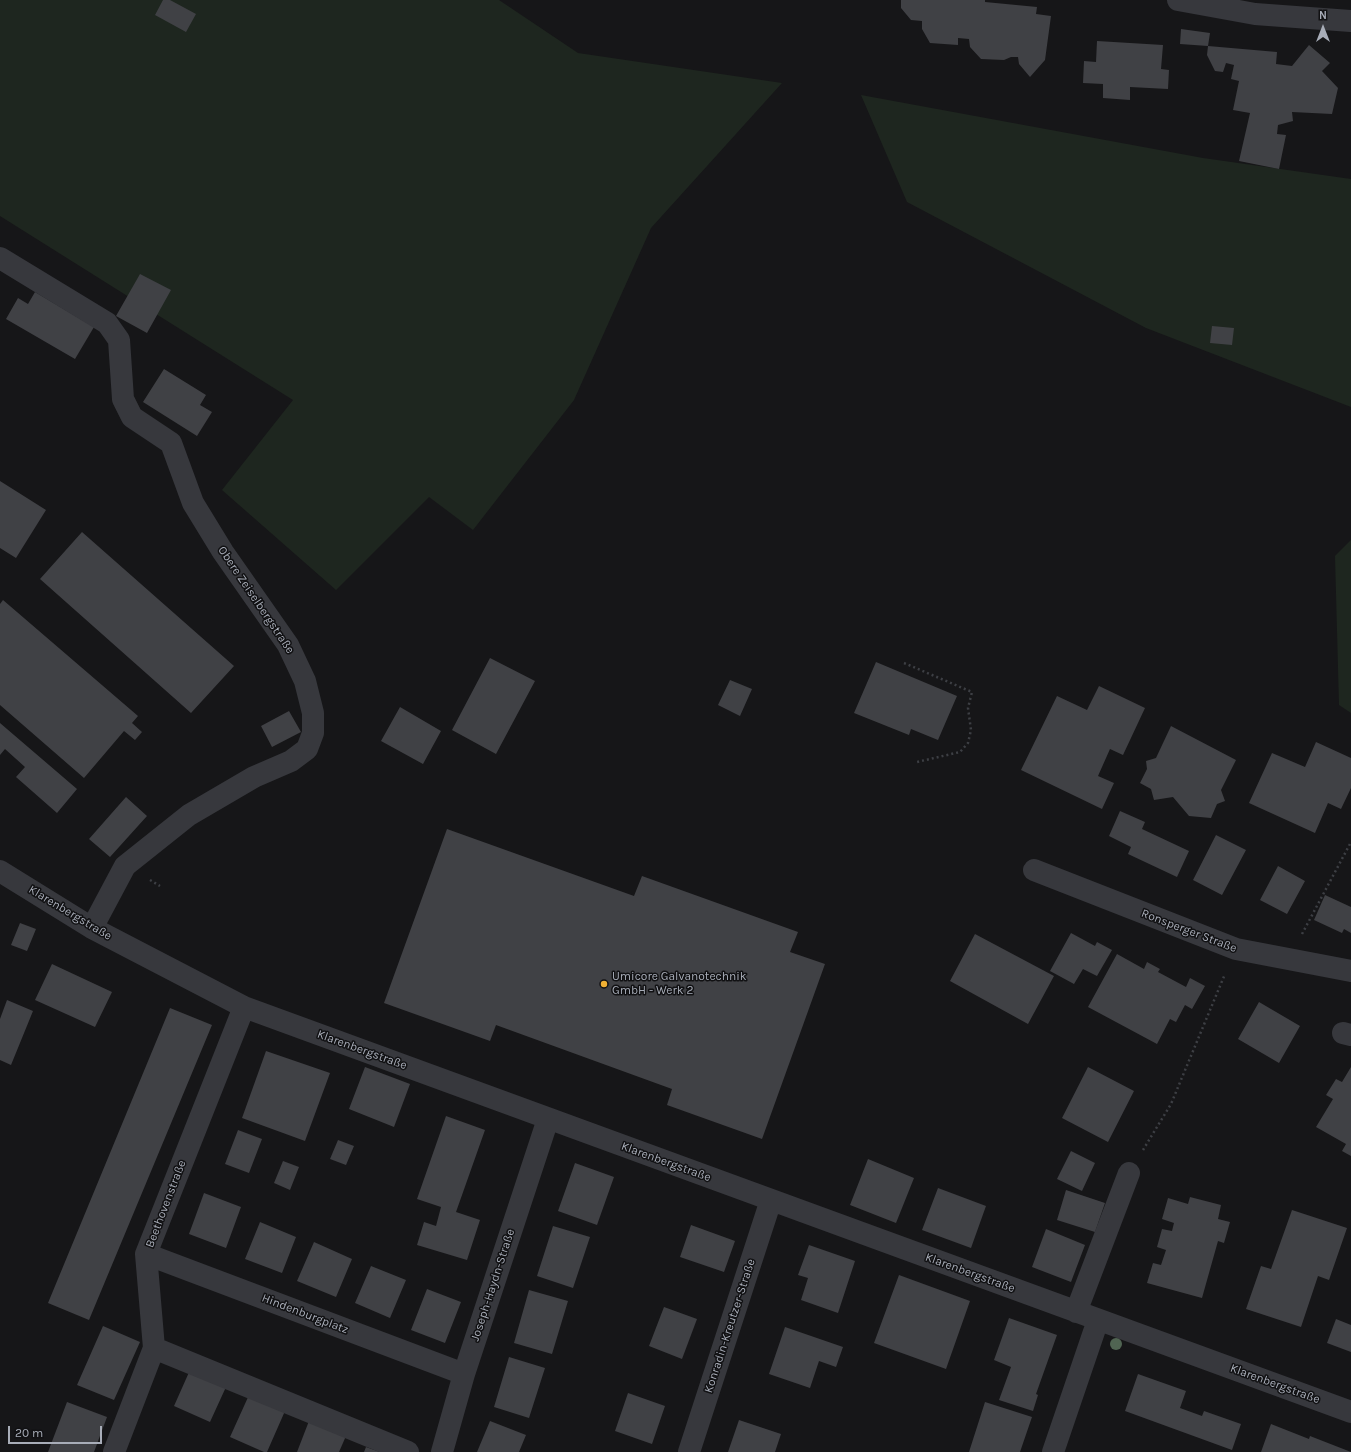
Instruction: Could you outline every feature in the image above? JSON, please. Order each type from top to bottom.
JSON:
[{"type":"street","points":[[1178,0],[1255,14],[1351,21]]},
{"type":"street","name":"Obere Zeiselbergstraße","points":[[0,258],[107,323],[119,340],[123,399],[132,417],[171,443],[193,503],[223,552],[288,645],[305,681],[313,713],[313,733],[307,749],[291,761],[254,777],[189,815],[125,866],[92,928]]},
{"type":"street","name":"Klarenbergstraße","points":[[0,870],[92,928],[244,1007],[1351,1412]]},
{"type":"street","name":"Ronsperger Straße","points":[[1034,870],[1236,949],[1351,971]]},
{"type":"street","name":"Beethovenstraße","points":[[114,1452],[154,1348],[146,1254],[244,1007]]},
{"type":"street","name":"Joseph-Haydn-Straße","points":[[442,1452],[464,1374],[548,1119]]},
{"type":"street","points":[[1076,1312],[1129,1172]]},
{"type":"street","name":"Konradin-Kreutzer-Straße","points":[[690,1452],[771,1200]]},
{"type":"street","name":"Hindenburgplatz","points":[[146,1254],[464,1374]]},
{"type":"street","points":[[1053,1452],[1098,1320]]},
{"type":"street","points":[[154,1348],[408,1452]]},
{"type":"path","points":[[904,663],[972,692],[968,708],[971,730],[968,743],[960,752],[917,762]]},
{"type":"path","points":[[1289,959],[1351,842]]},
{"type":"path","points":[[1129,1172],[1171,1104],[1236,949]]},
{"type":"shaded area","points":[[0,0],[499,0],[578,53],[782,83],[651,228],[574,400],[473,530],[429,497],[336,590],[222,490],[293,400],[0,216]]},
{"type":"shaded area","points":[[861,95],[1203,158],[1351,179],[1351,407],[1146,328],[907,202]]},
{"type":"shaded area","points":[[1351,540],[1351,713],[1339,705],[1335,556]]},
{"type":"building","points":[[163,0],[170,0],[196,14],[186,32],[155,15]]},
{"type":"building","points":[[901,0],[985,0],[985,2],[1037,7],[1036,14],[1051,16],[1045,60],[1030,77],[1019,64],[1018,57],[1011,57],[1004,60],[981,59],[970,47],[969,39],[958,38],[958,45],[930,43],[922,29],[922,21],[911,20],[901,8]]},
{"type":"building","points":[[1181,29],[1210,33],[1208,46],[1180,44]]},
{"type":"building","points":[[1097,41],[1163,45],[1161,69],[1169,70],[1168,89],[1130,87],[1130,100],[1103,98],[1103,84],[1083,83],[1084,61],[1096,62]]},
{"type":"building","points":[[1309,45],[1330,63],[1322,71],[1338,88],[1332,114],[1292,112],[1293,121],[1278,125],[1277,134],[1286,135],[1279,169],[1239,161],[1250,113],[1233,110],[1239,81],[1231,79],[1234,65],[1226,63],[1223,72],[1215,71],[1207,55],[1208,46],[1277,52],[1276,64],[1292,66]]},
{"type":"building","points":[[140,274],[171,290],[147,333],[116,316]]},
{"type":"building","points":[[35,292],[94,327],[75,359],[6,319],[18,298],[28,304]]},
{"type":"building","points":[[1212,326],[1234,328],[1232,345],[1210,343]]},
{"type":"building","points":[[164,369],[206,395],[200,405],[212,412],[197,436],[143,402]]},
{"type":"building","points":[[0,481],[46,510],[16,558],[0,548]]},
{"type":"building","points":[[82,532],[234,666],[191,713],[40,579]]},
{"type":"building","points":[[3,600],[138,716],[132,723],[142,732],[135,740],[124,731],[84,778],[0,705],[0,604]]},
{"type":"building","points":[[490,658],[535,681],[496,754],[452,730]]},
{"type":"building","points":[[876,662],[957,696],[938,740],[911,729],[909,735],[854,713]]},
{"type":"building","points":[[730,680],[752,689],[740,716],[718,705]]},
{"type":"building","points":[[1099,686],[1145,708],[1123,755],[1110,749],[1098,776],[1114,783],[1102,809],[1021,770],[1057,696],[1087,710]]},
{"type":"building","points":[[400,707],[441,731],[423,764],[381,741]]},
{"type":"building","points":[[289,711],[301,732],[272,747],[261,726]]},
{"type":"building","points":[[0,723],[77,789],[57,813],[16,777],[25,767],[5,749],[0,755]]},
{"type":"building","points":[[1171,726],[1236,760],[1221,790],[1225,801],[1217,804],[1211,818],[1189,816],[1173,797],[1154,800],[1151,789],[1140,783],[1147,769],[1146,761],[1156,758]]},
{"type":"building","points":[[1316,742],[1351,758],[1351,788],[1341,809],[1328,803],[1315,833],[1249,803],[1272,753],[1305,767]]},
{"type":"building","points":[[126,797],[147,816],[110,857],[89,839]]},
{"type":"building","points":[[1120,811],[1145,822],[1142,829],[1189,851],[1177,877],[1128,854],[1131,847],[1109,836]]},
{"type":"building","name":"Umicore Galvanotechnik GmbH - Werk 2","points":[[447,829],[634,896],[642,876],[798,932],[790,952],[825,964],[762,1139],[667,1105],[672,1089],[496,1025],[490,1041],[384,1003]]},
{"type":"building","points":[[1216,835],[1246,850],[1222,895],[1193,880]]},
{"type":"building","points":[[1278,866],[1305,881],[1287,914],[1260,900]]},
{"type":"building","points":[[1325,895],[1351,907],[1351,933],[1344,929],[1342,933],[1314,920]]},
{"type":"building","points":[[20,923],[36,929],[27,951],[11,945]]},
{"type":"building","points":[[1071,933],[1095,946],[1097,942],[1112,950],[1097,976],[1083,969],[1074,984],[1050,971]]},
{"type":"building","points":[[975,934],[1054,976],[1028,1024],[950,981]]},
{"type":"building","points":[[1117,954],[1144,969],[1147,962],[1160,969],[1158,972],[1186,987],[1190,978],[1205,986],[1192,1009],[1185,1005],[1176,1022],[1170,1019],[1157,1044],[1088,1007]]},
{"type":"building","points":[[52,964],[112,992],[95,1027],[35,1000]]},
{"type":"building","points":[[7,1000],[33,1011],[11,1065],[0,1060],[0,1019]]},
{"type":"building","points":[[1259,1002],[1300,1026],[1279,1063],[1238,1039]]},
{"type":"building","points":[[170,1008],[212,1025],[89,1320],[48,1303]]},
{"type":"building","points":[[266,1051],[330,1073],[305,1141],[242,1118]]},
{"type":"building","points":[[365,1067],[410,1084],[394,1127],[349,1109]]},
{"type":"building","points":[[1088,1067],[1134,1091],[1108,1142],[1062,1118]]},
{"type":"building","points":[[1351,1067],[1351,1156],[1342,1151],[1346,1144],[1316,1127],[1333,1099],[1326,1095],[1336,1079],[1342,1082]]},
{"type":"building","points":[[446,1116],[485,1130],[456,1212],[480,1220],[467,1260],[417,1245],[424,1222],[436,1226],[441,1207],[417,1199]]},
{"type":"building","points":[[238,1130],[262,1139],[249,1173],[225,1164]]},
{"type":"building","points":[[338,1140],[354,1146],[346,1165],[330,1159]]},
{"type":"building","points":[[1071,1151],[1095,1163],[1082,1191],[1057,1179]]},
{"type":"building","points":[[868,1159],[914,1178],[896,1223],[850,1205]]},
{"type":"building","points":[[283,1161],[299,1167],[290,1190],[274,1183]]},
{"type":"building","points":[[575,1163],[614,1177],[597,1225],[558,1211]]},
{"type":"building","points":[[938,1188],[986,1206],[971,1248],[922,1230]]},
{"type":"building","points":[[1066,1190],[1105,1203],[1095,1232],[1057,1220]]},
{"type":"building","points":[[204,1193],[241,1207],[226,1248],[189,1234]]},
{"type":"building","points":[[1190,1197],[1221,1205],[1218,1219],[1230,1222],[1224,1243],[1218,1241],[1202,1298],[1147,1283],[1153,1263],[1161,1265],[1166,1250],[1157,1247],[1162,1229],[1172,1231],[1174,1223],[1162,1219],[1168,1198],[1188,1204]]},
{"type":"building","points":[[1292,1210],[1347,1228],[1329,1280],[1318,1276],[1301,1327],[1246,1309],[1261,1266],[1271,1269]]},
{"type":"building","points":[[260,1222],[296,1237],[282,1273],[245,1259]]},
{"type":"building","points":[[691,1225],[735,1241],[724,1272],[680,1257]]},
{"type":"building","points":[[553,1226],[590,1237],[573,1288],[537,1276]]},
{"type":"building","points":[[1046,1229],[1085,1245],[1071,1282],[1032,1267]]},
{"type":"building","points":[[314,1242],[352,1259],[336,1297],[297,1281]]},
{"type":"building","points":[[809,1245],[855,1261],[838,1313],[801,1300],[808,1278],[798,1275]]},
{"type":"building","points":[[371,1266],[406,1280],[390,1318],[355,1303]]},
{"type":"building","points":[[899,1275],[970,1301],[946,1369],[874,1343]]},
{"type":"building","points":[[427,1289],[461,1302],[445,1343],[411,1330]]},
{"type":"building","points":[[529,1290],[568,1301],[552,1354],[514,1343]]},
{"type":"building","points":[[664,1307],[697,1319],[682,1359],[649,1346]]},
{"type":"building","points":[[1009,1318],[1057,1335],[1036,1394],[1038,1395],[1033,1411],[999,1400],[1011,1367],[994,1360]]},
{"type":"building","points":[[1336,1319],[1351,1325],[1351,1352],[1327,1343]]},
{"type":"building","points":[[103,1326],[140,1342],[114,1400],[77,1385]]},
{"type":"building","points":[[785,1327],[843,1347],[836,1367],[819,1361],[810,1388],[769,1374]]},
{"type":"building","points":[[509,1357],[545,1368],[529,1418],[494,1407]]},
{"type":"building","points":[[190,1370],[226,1387],[210,1422],[174,1406]]},
{"type":"building","points":[[1138,1374],[1186,1391],[1180,1408],[1202,1416],[1204,1411],[1241,1424],[1232,1450],[1125,1411]]},
{"type":"building","points":[[628,1393],[665,1406],[652,1444],[615,1431]]},
{"type":"building","points":[[249,1395],[285,1411],[267,1452],[230,1437]]},
{"type":"building","points":[[67,1402],[107,1417],[94,1452],[48,1452]]},
{"type":"building","points":[[985,1402],[1032,1417],[1020,1452],[969,1452]]},
{"type":"building","points":[[739,1420],[781,1434],[775,1452],[728,1452]]},
{"type":"building","points":[[309,1421],[346,1436],[339,1452],[297,1452]]},
{"type":"building","points":[[490,1421],[526,1435],[519,1452],[477,1452]]},
{"type":"building","points":[[1271,1424],[1309,1439],[1310,1436],[1351,1452],[1261,1452]]},
{"type":"building","points":[[366,1447],[380,1452],[364,1452]]},
{"type":"place","name":"Umicore Galvanotechnik GmbH - Werk 2","points":[[604,984]]}]
